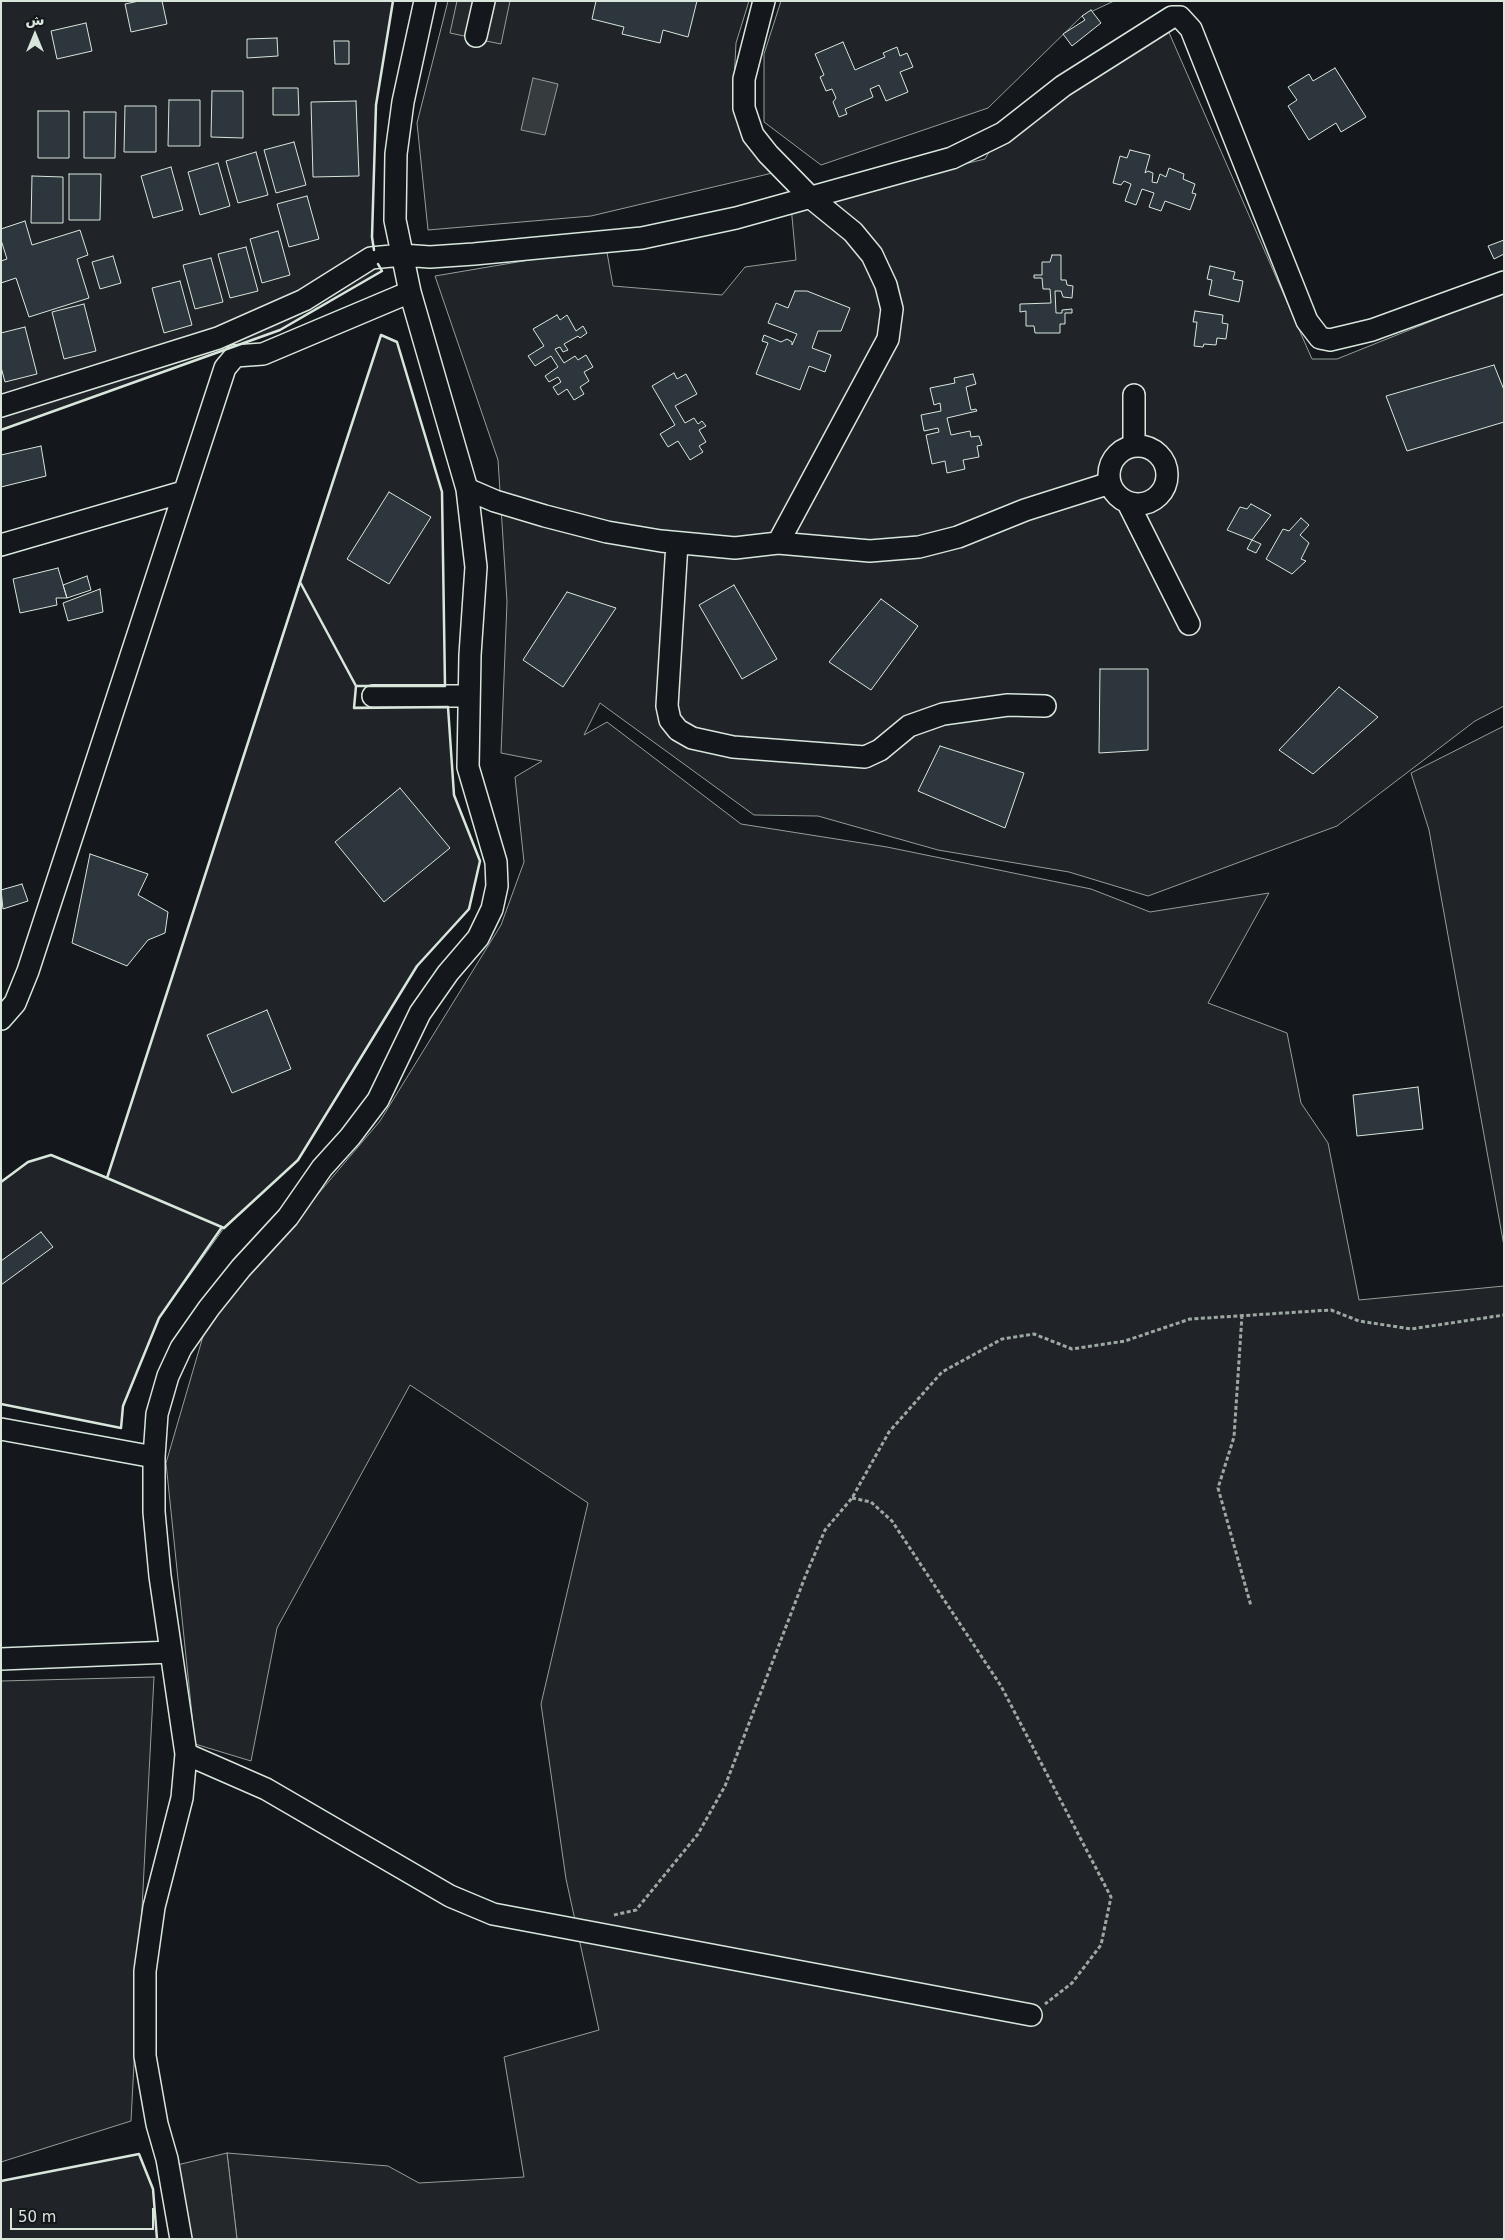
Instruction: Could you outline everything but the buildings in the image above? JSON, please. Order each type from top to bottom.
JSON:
[{"type":"street","points":[[181,2239],[167,2159],[157,2124],[145,2056],[145,1971],[154,1907],[182,1798],[186,1754],[154,1512],[154,1457],[157,1414],[168,1376],[181,1348],[209,1308],[241,1268],[288,1217],[322,1168],[350,1137],[378,1100],[420,1013],[448,973],[478,938],[492,908],[497,886],[496,862],[468,767],[468,696],[476,567],[468,490],[410,292],[395,220],[396,154],[403,102],[425,1]]},
{"type":"street","points":[[476,36],[484,1]]},
{"type":"street","points":[[764,1],[744,79],[744,108],[753,135],[768,154],[810,197],[853,232],[872,254],[886,285],[892,309],[888,339],[778,544]]},
{"type":"street","points":[[1,406],[218,338],[304,300],[371,258],[402,254],[430,257],[474,254],[642,238],[736,218],[943,160],[978,146],[1003,133],[1063,86],[1158,24],[1172,17],[1180,17],[1191,28],[1308,321],[1320,338],[1330,340],[1372,330],[1504,282]]},
{"type":"street","points":[[1,1019],[14,1003],[28,972],[225,368],[235,356],[263,354],[410,292]]},
{"type":"street","points":[[1134,395],[1134,446]]},
{"type":"street","points":[[1128,503],[1141,504],[1154,500],[1164,491],[1168,478],[1166,465],[1159,453],[1147,447],[1134,446],[1119,453],[1113,459],[1109,475],[1110,483],[1114,492],[1128,503],[1189,624]]},
{"type":"street","points":[[468,490],[495,501],[598,530],[677,543],[734,548],[778,544],[870,551],[919,547],[958,537],[1025,510],[1110,483]]},
{"type":"street","points":[[1,546],[183,492]]},
{"type":"street","points":[[677,543],[667,706],[670,720],[678,730],[692,738],[733,747],[865,757],[880,750],[909,726],[943,714],[1008,705],[1045,706]]},
{"type":"street","points":[[373,696],[468,696]]},
{"type":"street","points":[[1,1429],[154,1457]]},
{"type":"street","points":[[1,1659],[171,1652]]},
{"type":"street","points":[[186,1754],[266,1790],[450,1896],[493,1914],[1031,2015]]},
{"type":"path","points":[[610,1916],[636,1910],[703,1826],[726,1786],[805,1577],[825,1530],[852,1498],[889,1432],[942,1372],[1002,1339],[1034,1334],[1072,1349],[1125,1341],[1190,1319],[1331,1310],[1359,1321],[1410,1329],[1504,1315]]},
{"type":"path","points":[[1242,1315],[1234,1437],[1218,1488],[1251,1606]]},
{"type":"path","points":[[852,1498],[871,1502],[892,1521],[1001,1686],[1111,1897],[1101,1945],[1072,1982],[1031,2015]]},
{"type":"shaded area","points":[[1,1],[393,1],[376,105],[372,237],[375,257],[382,271],[280,330],[1,430]]},
{"type":"shaded area","points":[[448,1],[749,1],[736,43],[733,100],[746,143],[781,171],[591,216],[428,230],[417,123]]},
{"type":"shaded area","points":[[457,1],[477,1],[469,37],[450,33]]},
{"type":"shaded area","points":[[490,1],[510,1],[501,44],[481,40]]},
{"type":"shaded area","points":[[781,1],[1114,1],[1082,16],[988,108],[821,165],[764,122],[764,54]]},
{"type":"shaded area","points":[[1167,28],[1312,359],[1337,359],[1504,292],[1504,706],[1475,721],[1337,826],[1148,896],[1069,872],[938,850],[818,816],[754,815],[600,703],[584,735],[607,722],[741,824],[887,847],[1091,889],[1150,912],[1269,893],[1208,1003],[1287,1033],[1301,1103],[1328,1143],[1359,1300],[1504,1286],[1504,2239],[237,2239],[227,2153],[388,2166],[419,2183],[524,2177],[504,2057],[599,2030],[566,1879],[541,1704],[588,1503],[410,1385],[277,1628],[251,1761],[195,1744],[166,1463],[206,1326],[380,1121],[501,925],[524,862],[515,777],[542,761],[501,753],[507,602],[498,460],[435,276],[606,247],[613,286],[722,295],[745,267],[796,260],[791,206],[985,159],[1003,128]]},
{"type":"shaded area","points":[[533,78],[558,84],[545,135],[521,130]]},
{"type":"shaded area","points":[[381,335],[397,342],[442,492],[445,686],[356,686],[354,707],[448,707],[454,795],[480,861],[469,909],[417,966],[298,1160],[224,1228],[159,1318],[123,1406],[121,1428],[1,1404],[1,1182],[28,1162],[51,1155],[107,1177]]},
{"type":"shaded area","points":[[1504,726],[1504,1246],[1429,830],[1411,773]]},
{"type":"shaded area","points":[[154,1677],[131,2121],[1,2162],[1,1681]]},
{"type":"shaded area","points":[[227,2153],[237,2239],[190,2239],[177,2165]]},
{"type":"shaded area","points":[[139,2154],[153,2189],[157,2239],[1,2239],[1,2181]]},
{"type":"wall","points":[[374,250],[372,237],[376,105],[393,1]]},
{"type":"wall","points":[[1,430],[280,330],[382,271],[378,264]]},
{"type":"wall","points":[[381,335],[397,342],[442,492],[445,686],[356,686],[300,582],[381,335]]},
{"type":"wall","points":[[300,582],[356,686],[354,708],[448,707],[454,795],[480,861],[469,909],[417,966],[298,1160],[224,1228],[107,1178],[300,582]]},
{"type":"wall","points":[[1,1182],[28,1162],[51,1155],[107,1178]]},
{"type":"wall","points":[[1,1404],[121,1428],[123,1406],[159,1318],[222,1227]]},
{"type":"wall","points":[[1,2181],[139,2154],[153,2189],[157,2239]]}]
